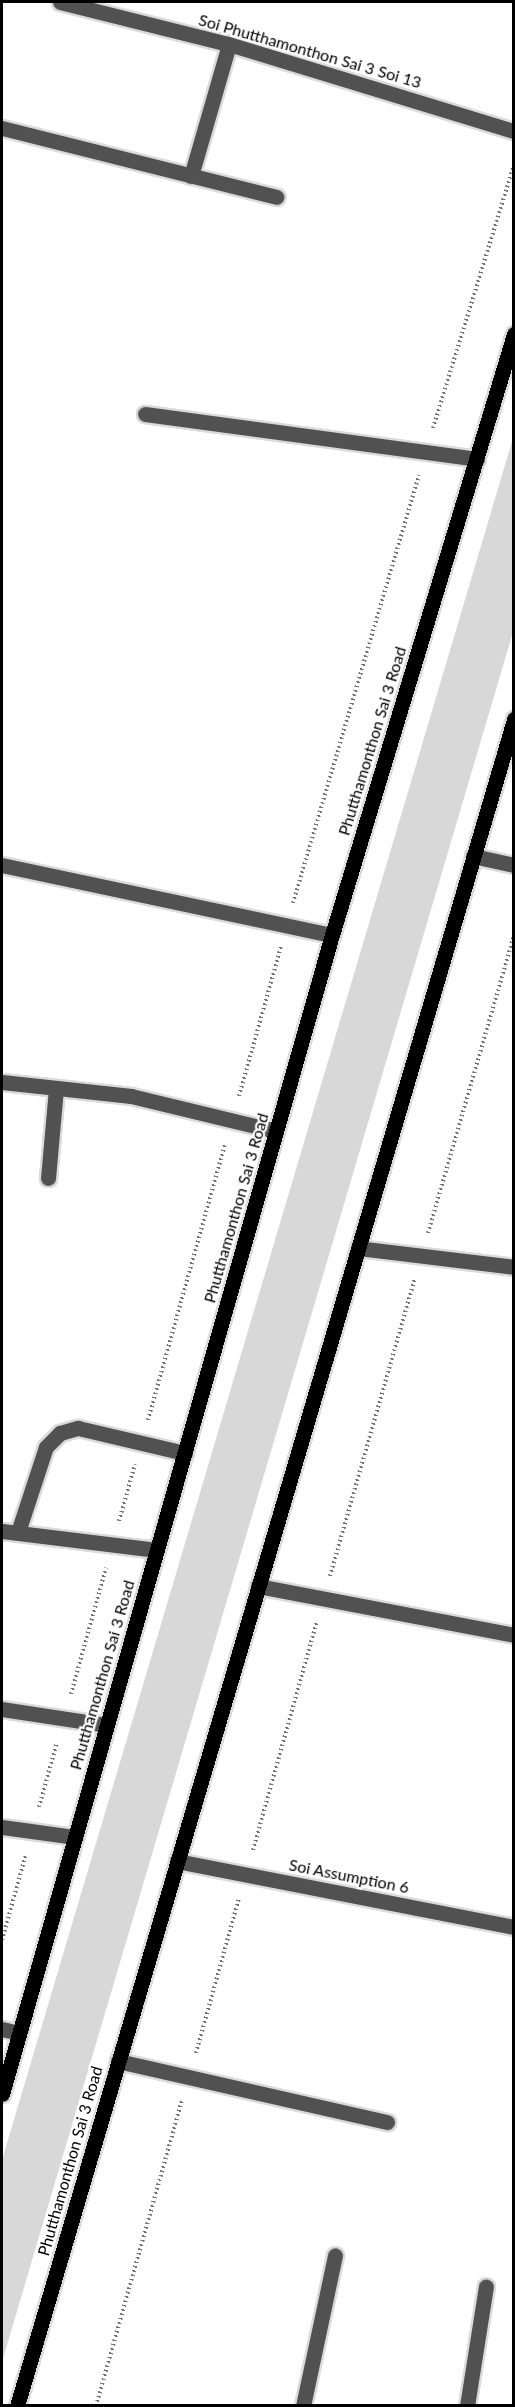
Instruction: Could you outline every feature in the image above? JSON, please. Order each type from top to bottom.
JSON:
[{"type":"main road","name":"Phutthamonthon Sai 3 Road","points":[[2,2094],[276,1131],[513,334]]},
{"type":"main road","name":"Phutthamonthon Sai 3 Road","points":[[17,2406],[513,719]]},
{"type":"street","name":"Soi Phutthamonthon Sai 3 Soi 13","points":[[60,2],[229,44],[513,130]]},
{"type":"street","points":[[191,176],[229,44]]},
{"type":"street","points":[[2,128],[276,197]]},
{"type":"street","points":[[145,414],[477,459]]},
{"type":"street","points":[[473,856],[513,865]]},
{"type":"street","points":[[2,865],[333,935]]},
{"type":"street","points":[[2,1082],[131,1096],[276,1131]]},
{"type":"street","points":[[48,1178],[56,1089]]},
{"type":"street","points":[[358,1248],[513,1267]]},
{"type":"street","points":[[18,1532],[46,1447],[60,1432],[78,1428],[185,1453]]},
{"type":"street","points":[[2,1531],[157,1550]]},
{"type":"street","points":[[258,1586],[513,1635]]},
{"type":"street","points":[[2,1709],[107,1725]]},
{"type":"street","points":[[2,1827],[75,1838]]},
{"type":"street","name":"Soi Assumption 6","points":[[177,1861],[513,1927]]},
{"type":"street","points":[[2,2029],[19,2033]]},
{"type":"street","points":[[118,2061],[387,2122]]},
{"type":"street","points":[[303,2406],[335,2255]]},
{"type":"street","points":[[467,2406],[486,2286]]},
{"type":"path","points":[[2,1940],[287,925],[513,164]]},
{"type":"path","points":[[96,2406],[513,936]]},
{"type":"shaded area","points":[[513,438],[513,632],[2,2362],[2,2160]]}]
